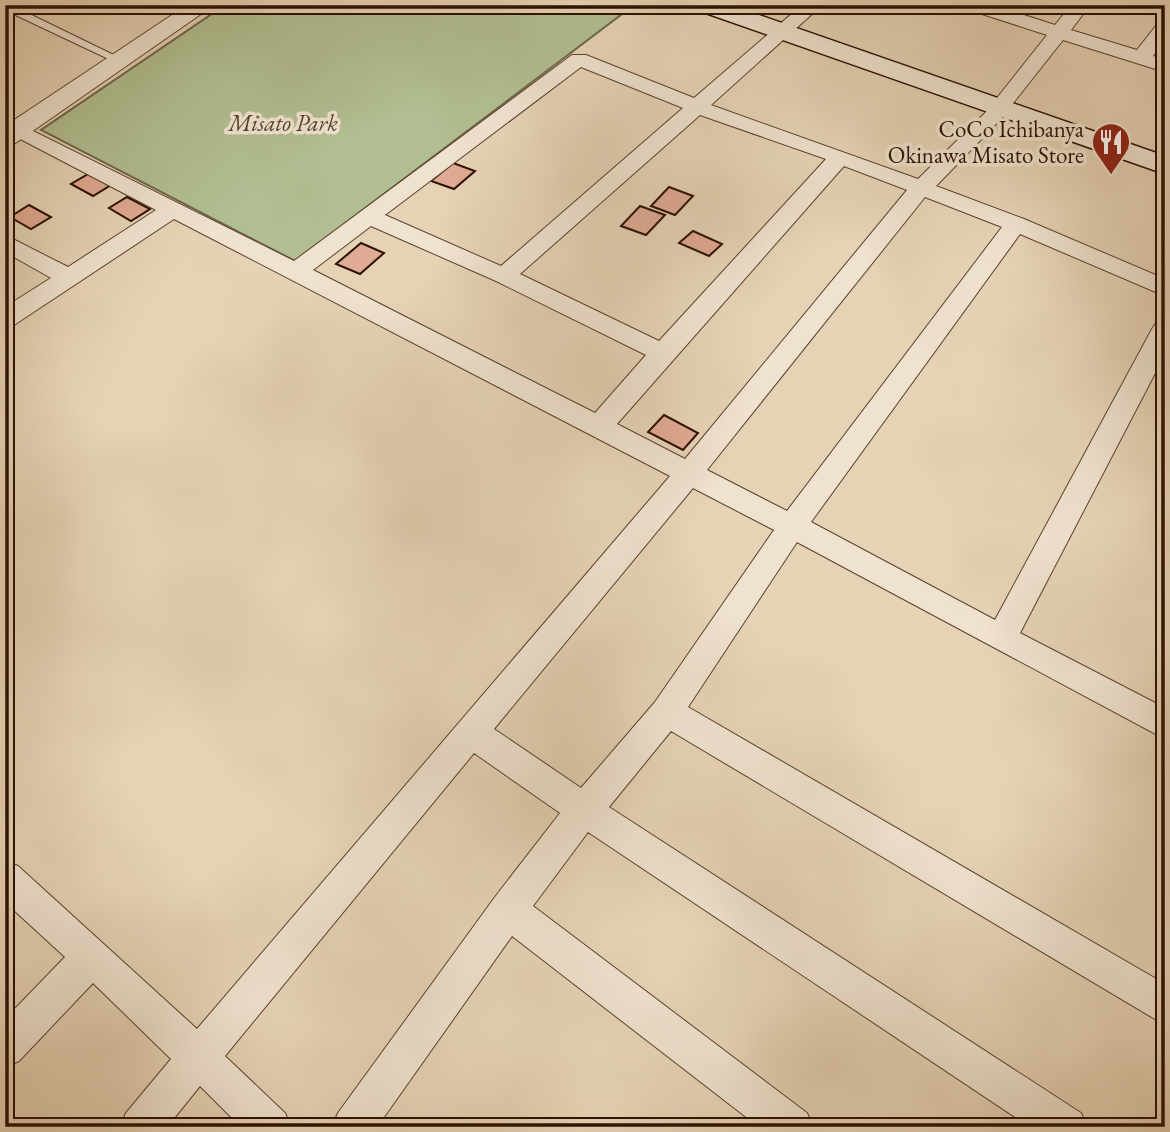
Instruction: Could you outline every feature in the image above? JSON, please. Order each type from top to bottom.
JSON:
[{"type":"main road","points":[[706,5],[1165,166]]},
{"type":"street","points":[[9,130],[121,61],[203,5]]},
{"type":"street","points":[[503,276],[813,5]]},
{"type":"street","points":[[140,1127],[689,473],[922,187],[999,108],[1081,5]]},
{"type":"street","points":[[982,6],[1165,66]]},
{"type":"street","points":[[1141,58],[1165,27]]},
{"type":"street","points":[[295,272],[579,59],[697,107],[922,187],[1165,288]]},
{"type":"street","points":[[9,130],[173,209],[792,526],[1165,725]]},
{"type":"street","points":[[599,427],[840,157]]},
{"type":"street","points":[[5,319],[173,209]]},
{"type":"street","points":[[368,216],[503,276],[663,353]]},
{"type":"street","points":[[352,1127],[508,910],[584,810],[667,712],[792,526],[1016,224]]},
{"type":"street","points":[[5,242],[69,278]]},
{"type":"street","points":[[1002,637],[1165,329]]},
{"type":"street","points":[[667,712],[1165,1006]]},
{"type":"street","points":[[471,732],[584,810],[1067,1127]]},
{"type":"street","points":[[5,878],[92,956],[271,1127]]},
{"type":"street","points":[[508,910],[793,1127]]},
{"type":"street","points":[[5,1047],[92,956]]},
{"type":"lane","points":[[5,6],[121,61]]},
{"type":"green space","name":"Misato Park","points":[[225,5],[634,5],[295,261],[41,130]]},
{"type":"building","points":[[453,163],[475,171],[454,189],[431,181]]},
{"type":"building","points":[[90,173],[111,185],[93,196],[71,184]]},
{"type":"building","points":[[669,187],[693,196],[675,215],[651,206]]},
{"type":"building","points":[[127,197],[150,209],[131,221],[109,208]]},
{"type":"building","points":[[29,205],[51,217],[31,229],[10,217]]},
{"type":"building","points":[[640,206],[665,215],[646,235],[621,226]]},
{"type":"building","points":[[693,231],[722,244],[709,256],[679,243]]},
{"type":"building","points":[[361,243],[384,253],[360,274],[336,264]]},
{"type":"building","points":[[664,415],[698,433],[683,450],[648,432]]},
{"type":"place","name":"CoCo Ichibanya Okinawa Misato Store","points":[[1111,176]]}]
